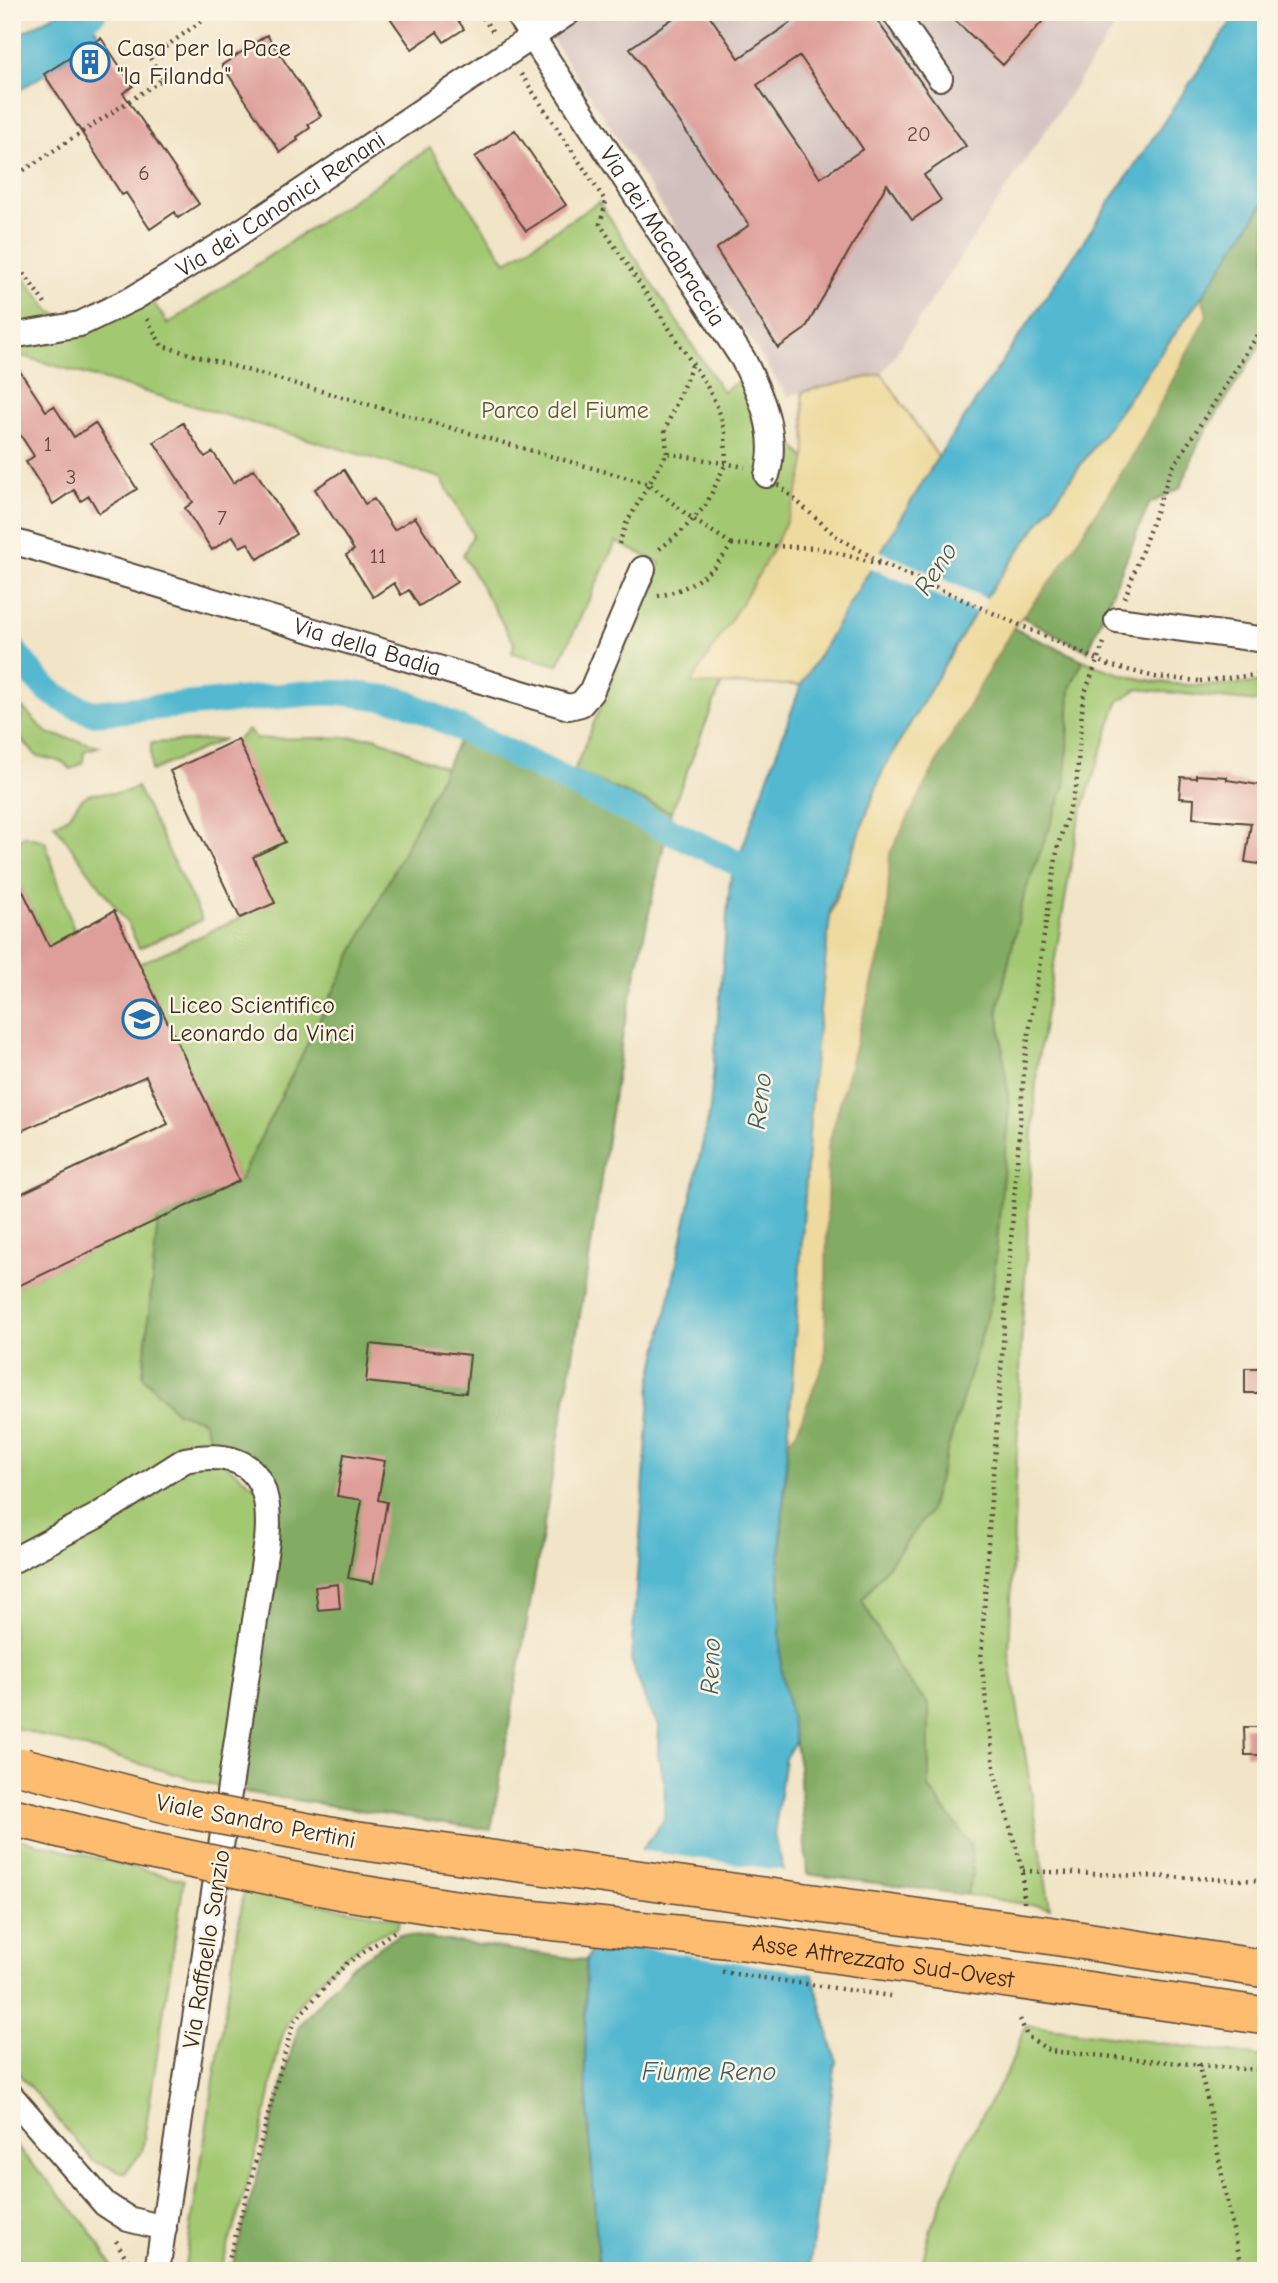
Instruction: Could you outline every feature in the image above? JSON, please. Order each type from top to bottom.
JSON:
[{"type":"highway","name":"Viale Sandro Pertini","points":[[18,1765],[185,1809],[351,1840],[504,1863]]},
{"type":"highway","name":"Viale Sandro Pertini","points":[[13,1817],[137,1848],[342,1891],[499,1916]]},
{"type":"highway","name":"Asse Attrezzato Sud-Ovest","points":[[504,1863],[748,1894],[1266,1969]]},
{"type":"highway","name":"Asse Attrezzato Sud-Ovest","points":[[499,1916],[744,1941],[1266,2016]]},
{"type":"street","name":"Via dei Macabraccia","points":[[516,12],[760,391],[770,432],[770,478]]},
{"type":"street","name":"Via dei Canonici Renani","points":[[12,336],[80,324],[134,298],[229,240],[569,12]]},
{"type":"street","points":[[894,12],[940,78]]},
{"type":"street","name":"Via della Badia","points":[[12,541],[569,707],[581,704],[591,692],[643,569]]},
{"type":"street","points":[[1117,620],[1266,640]]},
{"type":"street","name":"Via Raffaello Sanzio","points":[[12,1561],[97,1516],[185,1460],[217,1458],[247,1467],[261,1481],[267,1496],[270,1511],[267,1541],[157,2271]]},
{"type":"street","points":[[12,2097],[105,2204],[128,2219],[164,2228]]},
{"type":"path","points":[[12,178],[163,79],[150,58],[214,12]]},
{"type":"path","points":[[479,12],[488,24]]},
{"type":"path","points":[[516,67],[606,202],[600,224],[693,363],[718,408],[724,433],[726,463],[706,505],[694,520],[661,549],[645,556],[643,569]]},
{"type":"path","points":[[12,256],[50,312]]},
{"type":"path","points":[[142,310],[162,346],[649,484],[694,520],[732,544],[817,548],[888,566]]},
{"type":"path","points":[[1024,1904],[1023,1871],[995,1775],[981,1660],[1004,1312],[1025,1058],[1043,933],[1058,845],[1076,788],[1083,698],[1100,648],[1117,620],[1171,470],[1266,322]]},
{"type":"path","points":[[619,544],[626,524],[667,453],[665,430],[693,363]]},
{"type":"path","points":[[667,453],[726,463]]},
{"type":"path","points":[[770,478],[838,537],[888,566],[1110,665],[1155,677],[1200,681],[1266,674]]},
{"type":"path","points":[[631,597],[672,593],[693,583],[711,571],[732,544]]},
{"type":"path","points":[[1023,1871],[1266,1881]]},
{"type":"path","points":[[226,2271],[293,2023],[346,1964],[397,1930]]},
{"type":"path","points":[[1020,2019],[1027,2036],[1051,2051],[1266,2071]]},
{"type":"path","points":[[1198,2063],[1210,2102],[1230,2224],[1244,2271]]},
{"type":"shaded area","points":[[589,12],[1125,12],[882,374],[787,396],[551,37]]},
{"type":"green space","name":"Parco del Fiume","points":[[430,148],[506,262],[599,202],[723,392],[738,381],[822,478],[719,690],[671,812],[574,771],[660,563],[616,542],[558,665],[512,653],[514,643],[463,555],[473,535],[441,478],[12,353],[12,262],[50,311],[80,324],[134,298],[153,302],[168,324]]},
{"type":"green space","points":[[1266,200],[1266,337],[1200,440],[1180,488],[1149,504],[1088,651],[1022,617],[1075,545],[1122,471],[1207,315],[1202,296]]},
{"type":"green space","points":[[1013,628],[1083,660],[1070,688],[1065,786],[1024,895],[998,1008],[1009,1106],[992,1299],[929,1512],[862,1600],[899,1670],[929,1705],[929,1788],[970,1844],[973,1874],[966,1895],[807,1874],[799,1766],[781,1669],[779,1568],[788,1442],[796,1433],[825,1359],[828,1147],[886,931],[890,853],[942,752]]},
{"type":"green space","points":[[1083,660],[1127,676],[1173,684],[1266,682],[1266,703],[1138,689],[1119,701],[1078,823],[1037,1065],[1021,1347],[1009,1654],[1050,1908],[966,1895],[973,1874],[970,1844],[929,1788],[929,1705],[899,1670],[862,1600],[929,1512],[1009,1106],[998,1008],[1024,895],[1068,752],[1070,688]]},
{"type":"green space","points":[[23,708],[47,733],[100,746],[84,751],[83,763],[71,769],[63,762],[37,756],[18,736]]},
{"type":"green space","points":[[465,728],[671,812],[623,1033],[585,1286],[491,1830],[230,1790],[269,1511],[247,1467],[217,1458],[203,1420],[176,1412],[143,1376],[158,1219],[239,1181]]},
{"type":"green space","points":[[248,730],[257,739],[375,737],[445,768],[239,1181],[139,964],[240,918],[253,857],[238,739]]},
{"type":"green space","points":[[225,739],[151,771],[151,743]]},
{"type":"green space","points":[[137,787],[202,920],[139,948],[128,924],[54,824],[66,818],[88,795],[129,791]]},
{"type":"green space","points":[[25,836],[45,841],[78,943],[115,1089],[12,868],[12,842]]},
{"type":"green space","points":[[158,1219],[143,1376],[176,1412],[203,1420],[217,1458],[267,1496],[230,1790],[12,1727],[12,1288]]},
{"type":"green space","points":[[12,1837],[184,1880],[142,2152],[125,2173],[93,2161],[12,2066]]},
{"type":"green space","points":[[244,1891],[400,1919],[397,1929],[367,1941],[334,1966],[294,2011],[279,2046],[265,2117],[220,2271],[184,2271]]},
{"type":"green space","points":[[399,1934],[586,1960],[585,2067],[599,2271],[231,2271],[298,2027],[349,1968]]},
{"type":"green space","points":[[1026,2025],[1251,2055],[1266,2060],[1266,2271],[920,2271],[931,2228],[966,2143],[1008,2071]]},
{"type":"green space","points":[[12,2142],[82,2220],[113,2271],[12,2271]]},
{"type":"sand","points":[[1202,296],[1207,315],[1136,450],[1055,576],[1013,628],[942,752],[890,853],[886,931],[828,1147],[825,1359],[796,1433],[788,1442],[813,1076],[806,981],[883,770],[980,605]]},
{"type":"sand","points":[[882,374],[938,457],[801,685],[691,684],[774,547],[798,490],[806,454],[802,392]]},
{"type":"water","points":[[60,12],[85,12],[101,38],[12,95],[12,38]]},
{"type":"water","name":"Fiume Reno","points":[[1238,12],[1266,12],[1266,150],[1258,188],[1266,200],[1202,296],[980,605],[883,770],[831,907],[813,1076],[779,1568],[781,1669],[795,1742],[785,1758],[774,1835],[836,2060],[809,2271],[599,2271],[585,2067],[586,1960],[641,1851],[664,1820],[665,1783],[658,1756],[659,1725],[649,1710],[631,1660],[651,1383],[710,1109],[730,882],[801,685],[938,457]]},
{"type":"pier","points":[[878,550],[988,599],[979,613],[868,567]]},
{"type":"pier","points":[[638,1850],[787,1871],[816,1974],[592,1941]]},
{"type":"building","points":[[386,12],[466,12],[457,19],[464,29],[444,42],[437,32],[412,49]]},
{"type":"building","points":[[682,12],[707,12],[739,58],[806,12],[871,12],[966,146],[924,175],[941,200],[912,220],[887,184],[805,329],[778,348],[716,249],[749,225],[630,48]],"holes":[[[800,56],[863,149],[820,178],[757,85]]]},
{"type":"building","points":[[946,12],[1051,12],[1003,65]]},
{"type":"building","points":[[267,35],[321,116],[308,124],[310,128],[297,137],[298,140],[280,152],[222,65]]},
{"type":"building","points":[[101,38],[133,86],[123,93],[199,204],[178,218],[175,212],[150,229],[126,193],[122,195],[44,74]]},
{"type":"building","points":[[515,130],[566,205],[526,231],[475,157]]},
{"type":"building","points":[[12,359],[46,411],[54,406],[74,437],[95,423],[137,489],[99,513],[89,496],[81,501],[74,490],[53,504],[26,462],[34,456],[12,422]]},
{"type":"building","points":[[183,423],[205,457],[213,452],[233,483],[254,469],[296,534],[258,559],[248,543],[240,547],[233,536],[212,550],[185,508],[193,502],[154,442]]},
{"type":"building","points":[[344,470],[365,504],[374,499],[394,530],[415,517],[457,582],[419,606],[409,590],[401,595],[394,583],[373,597],[346,555],[354,550],[315,489]]},
{"type":"building","points":[[238,739],[285,842],[253,857],[275,903],[240,918],[170,771]]},
{"type":"building","points":[[1196,775],[1227,777],[1227,780],[1266,786],[1266,865],[1245,862],[1251,823],[1193,818],[1194,799],[1179,798],[1181,777],[1196,778]]},
{"type":"building","points":[[12,868],[49,946],[114,911],[208,1106],[239,1181],[12,1289],[12,1198],[168,1124],[146,1076],[12,1135]]},
{"type":"building","points":[[370,1344],[470,1355],[466,1393],[366,1382]]},
{"type":"building","points":[[1245,1368],[1266,1368],[1266,1393],[1245,1393]]},
{"type":"building","points":[[344,1454],[385,1461],[378,1500],[387,1502],[373,1583],[348,1578],[362,1500],[337,1496]]},
{"type":"building","points":[[338,1584],[340,1608],[318,1610],[315,1587]]},
{"type":"building","points":[[1244,1727],[1266,1727],[1266,1755],[1245,1755]]},
{"type":"waterway","points":[[12,65],[94,12]]},
{"type":"waterway","points":[[12,648],[46,688],[93,713],[313,693],[346,693],[401,700],[768,878]]},
{"type":"place","name":"Casa per la Pace \"la Filanda\"","points":[[90,62]]},
{"type":"place","name":"Liceo Scientifico Leonardo da Vinci","points":[[142,1019]]},
{"type":"water label","name":"Reno","points":[[936,569]]},
{"type":"water label","name":"Reno","points":[[760,1101]]},
{"type":"water label","name":"Reno","points":[[711,1666]]}]
